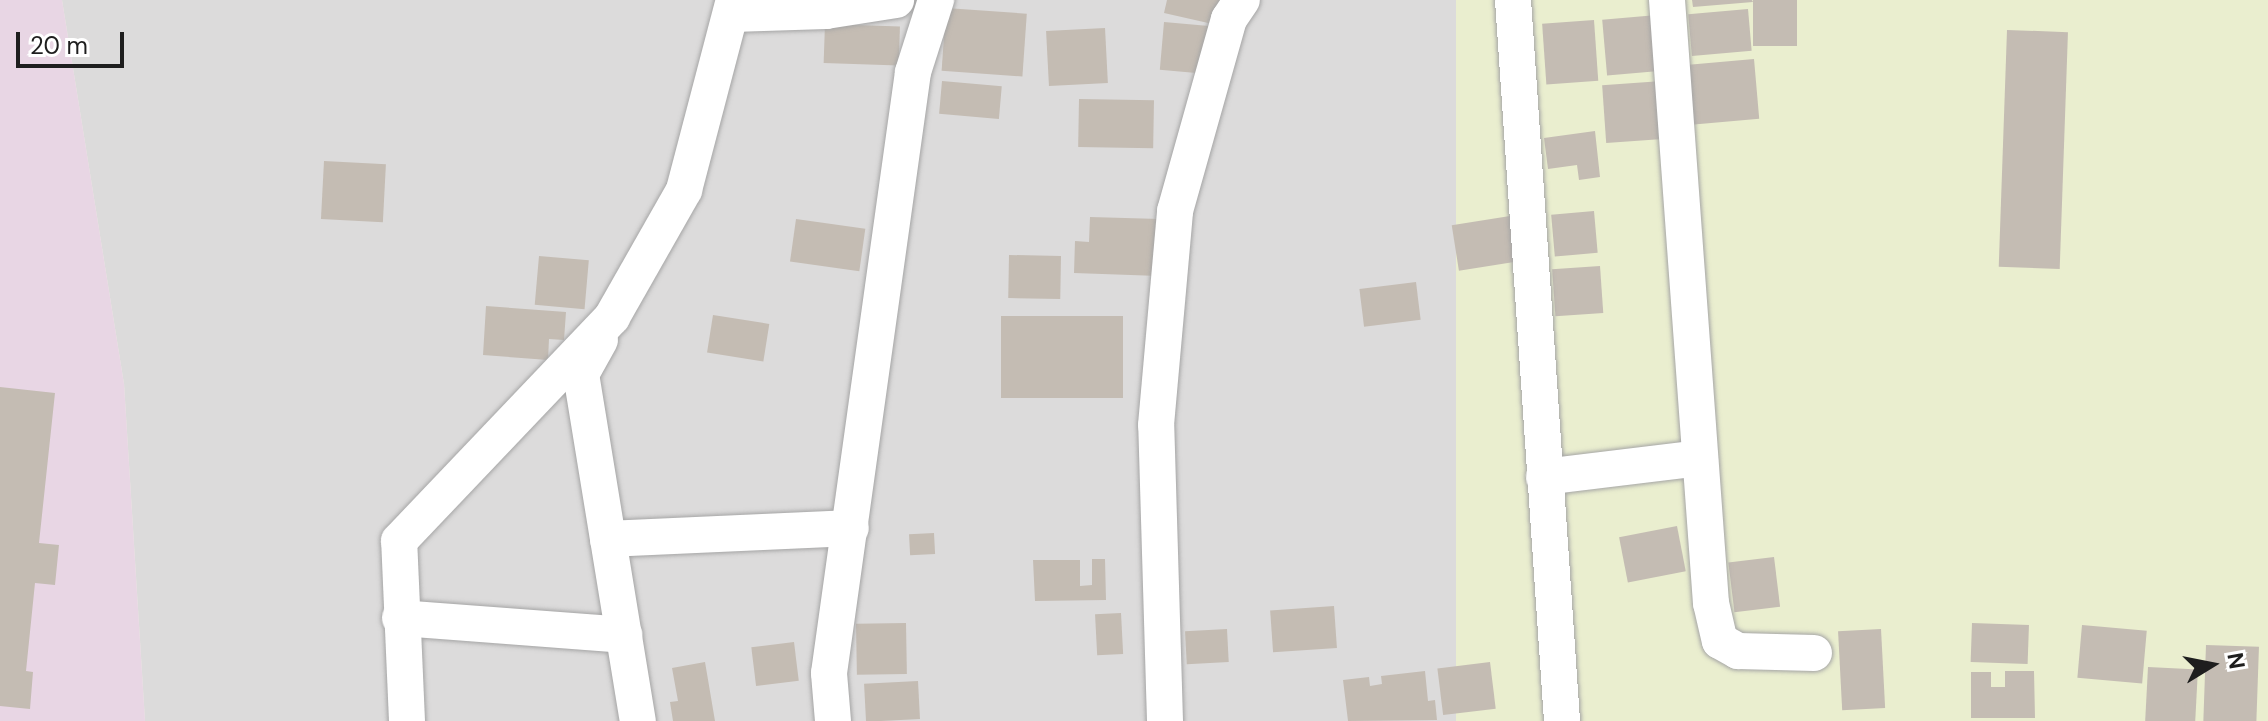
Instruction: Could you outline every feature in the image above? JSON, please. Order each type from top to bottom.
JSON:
[{"type":"street","points":[[638,721],[581,374],[684,190],[733,7],[826,11],[896,0]]},
{"type":"street","points":[[833,721],[829,673],[913,72],[936,0]]},
{"type":"street","points":[[1165,721],[1156,425],[1175,211],[1229,19],[1242,0]]},
{"type":"street","points":[[1513,0],[1562,721]]},
{"type":"street","points":[[1667,0],[1711,603],[1720,641],[1738,651],[1814,653]]},
{"type":"street","points":[[407,721],[400,618],[399,541],[612,317]]},
{"type":"street","points":[[1544,477],[1700,458]]},
{"type":"street","points":[[608,539],[851,528]]},
{"type":"street","points":[[400,618],[624,635]]},
{"type":"shaded area","points":[[0,0],[62,0],[124,384],[145,721],[0,721]]},
{"type":"shaded area","points":[[62,0],[1486,0],[1575,721],[145,721],[124,384]]},
{"type":"green space","points":[[1456,0],[2268,0],[2268,721],[1456,721]]},
{"type":"building","points":[[1167,0],[1223,0],[1217,25],[1164,13]]},
{"type":"building","points":[[1692,0],[1752,0],[1753,2],[1693,7]]},
{"type":"building","points":[[1753,0],[1797,0],[1797,46],[1753,46]]},
{"type":"building","points":[[946,8],[1027,14],[1022,76],[942,71]]},
{"type":"building","points":[[1748,9],[1752,51],[1692,56],[1688,14]]},
{"type":"building","points":[[1657,15],[1662,71],[1607,76],[1602,20]]},
{"type":"building","points":[[1594,20],[1598,81],[1546,84],[1542,24]]},
{"type":"building","points":[[1164,22],[1209,26],[1205,74],[1160,70]]},
{"type":"building","points":[[825,24],[900,27],[899,66],[824,63]]},
{"type":"building","points":[[1105,28],[1108,83],[1049,86],[1046,31]]},
{"type":"building","points":[[2007,30],[2068,32],[2060,269],[1999,267]]},
{"type":"building","points":[[1754,59],[1759,119],[1688,125],[1683,65]]},
{"type":"building","points":[[942,81],[1002,86],[999,119],[939,114]]},
{"type":"building","points":[[1662,81],[1666,139],[1606,143],[1602,85]]},
{"type":"building","points":[[1079,99],[1154,100],[1153,148],[1078,147]]},
{"type":"building","points":[[1595,131],[1600,177],[1579,180],[1577,165],[1548,169],[1544,138]]},
{"type":"building","points":[[324,161],[386,164],[383,222],[321,219]]},
{"type":"building","points":[[1594,211],[1598,253],[1555,257],[1551,215]]},
{"type":"building","points":[[1510,216],[1517,261],[1459,271],[1452,225]]},
{"type":"building","points":[[1090,217],[1160,219],[1159,276],[1074,273],[1075,241],[1089,242]]},
{"type":"building","points":[[796,219],[865,229],[859,271],[790,262]]},
{"type":"building","points":[[1009,255],[1061,256],[1060,299],[1008,298]]},
{"type":"building","points":[[539,256],[589,260],[585,309],[535,305]]},
{"type":"building","points":[[1600,266],[1603,313],[1555,316],[1552,269]]},
{"type":"building","points":[[1416,282],[1421,320],[1364,327],[1359,289]]},
{"type":"building","points":[[486,306],[566,312],[564,340],[549,339],[548,360],[483,355]]},
{"type":"building","points":[[713,315],[769,324],[763,361],[707,353]]},
{"type":"building","points":[[1001,316],[1123,316],[1123,398],[1001,398]]},
{"type":"building","points":[[0,387],[55,393],[39,543],[59,545],[55,585],[35,583],[26,671],[33,672],[30,709],[0,706]]},
{"type":"building","points":[[1677,526],[1686,571],[1628,582],[1619,537]]},
{"type":"building","points":[[934,533],[935,554],[910,555],[909,534]]},
{"type":"building","points":[[1774,557],[1780,607],[1734,612],[1728,563]]},
{"type":"building","points":[[1092,559],[1105,559],[1106,600],[1035,601],[1033,560],[1080,560],[1080,586],[1092,585]]},
{"type":"building","points":[[1334,606],[1337,648],[1273,652],[1270,610]]},
{"type":"building","points":[[1121,613],[1123,654],[1097,655],[1095,614]]},
{"type":"building","points":[[906,623],[907,674],[857,675],[856,624]]},
{"type":"building","points":[[1972,623],[2029,625],[2028,664],[1971,662]]},
{"type":"building","points":[[2082,625],[2147,631],[2142,683],[2077,678]]},
{"type":"building","points":[[1227,629],[1229,662],[1187,664],[1185,631]]},
{"type":"building","points":[[1881,629],[1885,708],[1842,710],[1838,631]]},
{"type":"building","points":[[794,642],[799,681],[756,686],[751,647]]},
{"type":"building","points":[[2206,645],[2259,647],[2256,721],[2203,721]]},
{"type":"building","points":[[705,662],[715,721],[673,721],[670,702],[678,701],[672,668]]},
{"type":"building","points":[[1490,662],[1496,709],[1443,715],[1437,668]]},
{"type":"building","points":[[2148,667],[2198,670],[2195,721],[2145,721]]},
{"type":"building","points":[[1425,671],[1428,701],[1435,700],[1437,720],[1348,721],[1343,680],[1369,677],[1370,686],[1382,684],[1381,676]]},
{"type":"building","points":[[2005,671],[2034,671],[2035,718],[1971,718],[1971,672],[1991,672],[1991,687],[2005,687]]},
{"type":"building","points":[[918,681],[920,719],[866,721],[864,684]]}]
